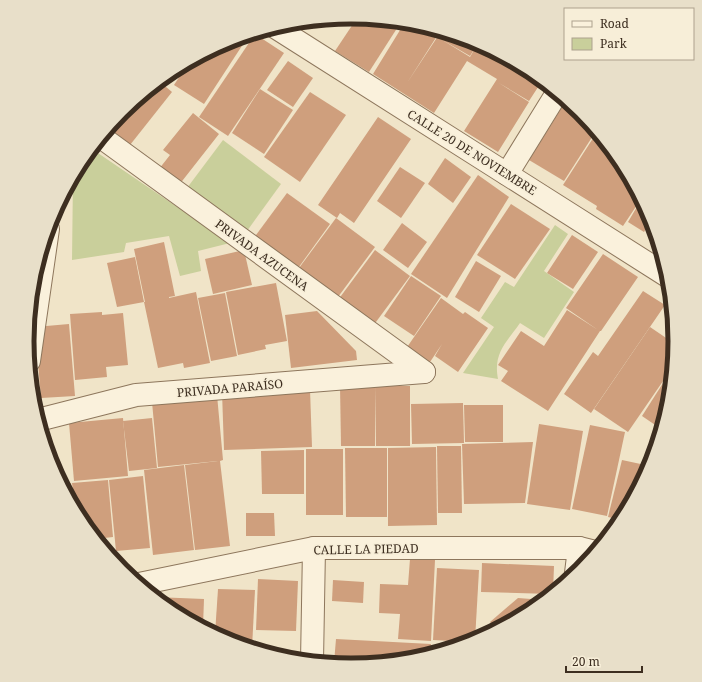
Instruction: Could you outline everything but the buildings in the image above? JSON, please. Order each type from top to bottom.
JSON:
[{"type":"street","name":"CALLE 20 DE NOVIEMBRE","points":[[282,32],[660,271]]},
{"type":"street","points":[[507,174],[554,98]]},
{"type":"street","name":"PRIVADA AZUCENA","points":[[106,141],[424,372]]},
{"type":"street","points":[[35,318],[42,271]]},
{"type":"street","name":"PRIVADA PARAÍSO","points":[[44,419],[136,395],[424,372]]},
{"type":"street","points":[[312,655],[314,548]]},
{"type":"street","name":"CALLE LA PIEDAD","points":[[146,582],[314,548],[587,550]]},
{"type":"green space","points":[[223,140],[281,184],[247,231],[187,188]]},
{"type":"green space","points":[[97,152],[230,243],[198,251],[201,271],[180,276],[169,236],[126,243],[124,252],[72,260],[73,189]]},
{"type":"green space","points":[[555,225],[568,234],[544,271],[574,292],[544,338],[520,323],[499,355],[497,362],[498,379],[463,373],[494,327],[481,318],[505,282],[514,287]]}]
